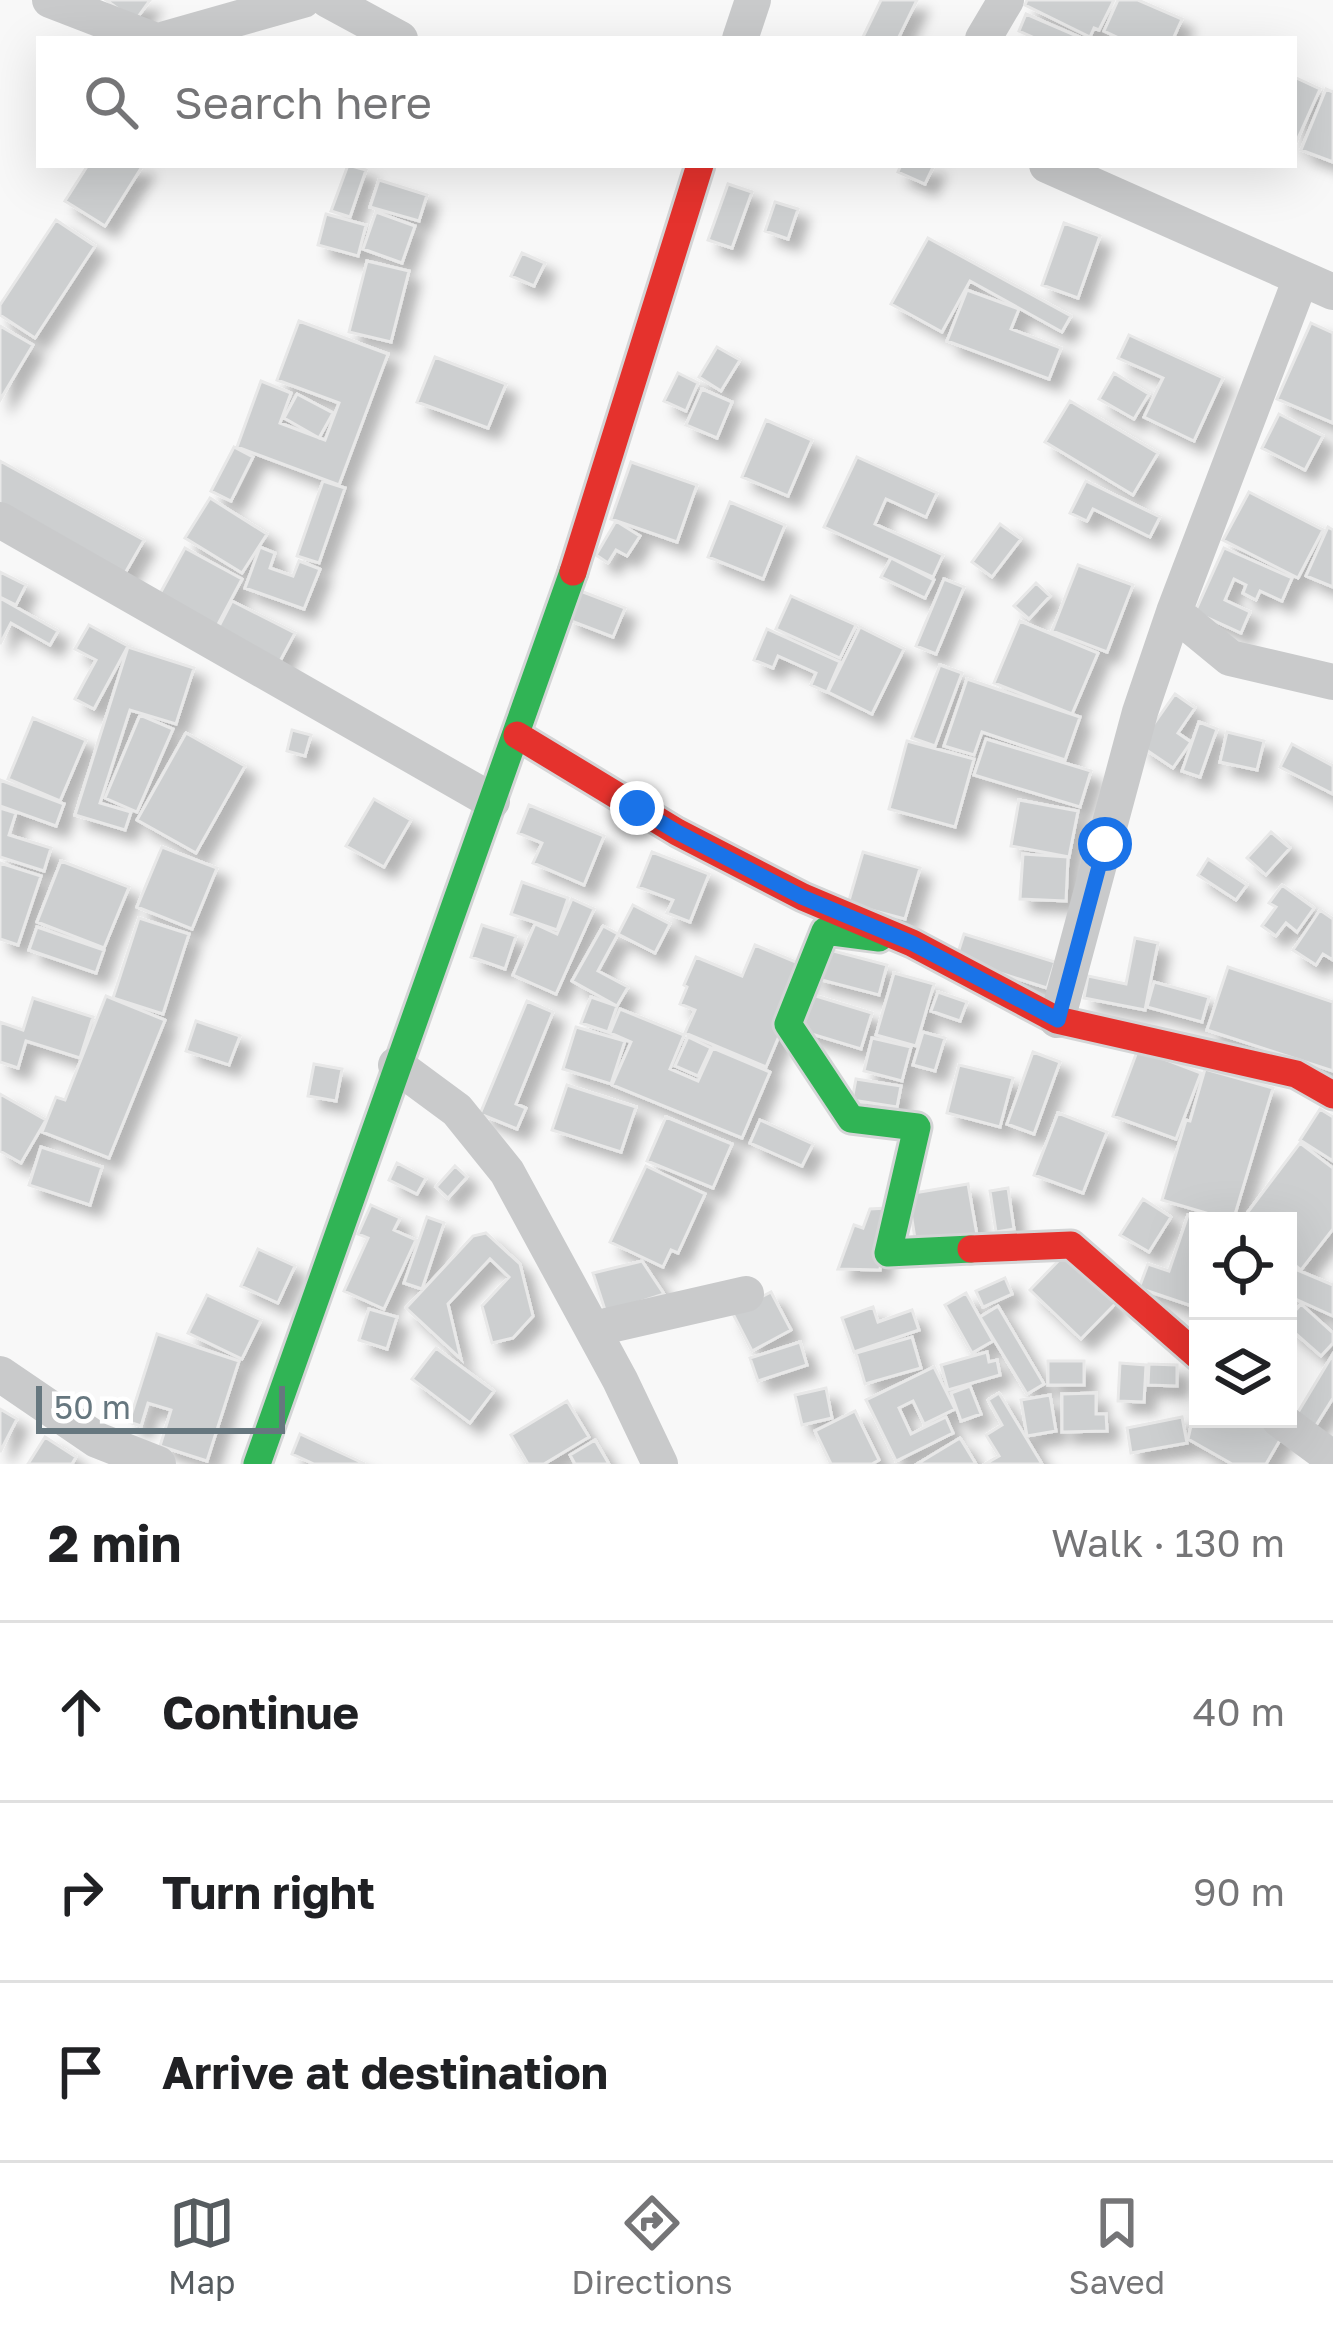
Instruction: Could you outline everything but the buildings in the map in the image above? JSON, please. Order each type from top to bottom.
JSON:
[{"type":"street","points":[[50,0],[144,36]]},
{"type":"street","points":[[176,36],[303,0]]},
{"type":"street","points":[[328,0],[394,36]]},
{"type":"street","points":[[741,36],[753,0]]},
{"type":"street","points":[[985,36],[1006,0]]},
{"type":"street","points":[[257,1464],[567,591],[699,168]]},
{"type":"street","points":[[1054,168],[1317,285],[1174,612],[1140,712],[1058,1020]]},
{"type":"street","points":[[0,520],[492,801]]},
{"type":"street","points":[[1174,612],[1230,658],[1333,682]]},
{"type":"street","points":[[517,735],[677,832],[802,897],[912,943],[1058,1020],[1296,1074],[1333,1095]]},
{"type":"street","points":[[912,943],[825,931],[788,1024],[850,1119],[917,1127],[888,1253],[1071,1245],[1189,1348]]},
{"type":"street","points":[[396,1065],[458,1110],[508,1172],[661,1464]]},
{"type":"street","points":[[593,1329],[746,1294]]},
{"type":"street","points":[[0,1374],[93,1452],[158,1464]]},
{"type":"street","points":[[1291,1428],[1333,1459]]},
{"type":"traffic: fast","points":[[257,1464],[573,572]]},
{"type":"traffic: fast","points":[[879,938],[825,931],[788,1024],[851,1119],[917,1127],[888,1253],[971,1249]]},
{"type":"traffic: jam","points":[[573,572],[699,168]]},
{"type":"traffic: jam","points":[[517,735],[677,832],[803,897],[912,943],[1057,1020],[1296,1074],[1333,1095]]},
{"type":"traffic: jam","points":[[971,1249],[1071,1245],[1189,1348]]},
{"type":"route","points":[[637,808],[802,897],[912,943],[1058,1020],[1105,844]]}]
